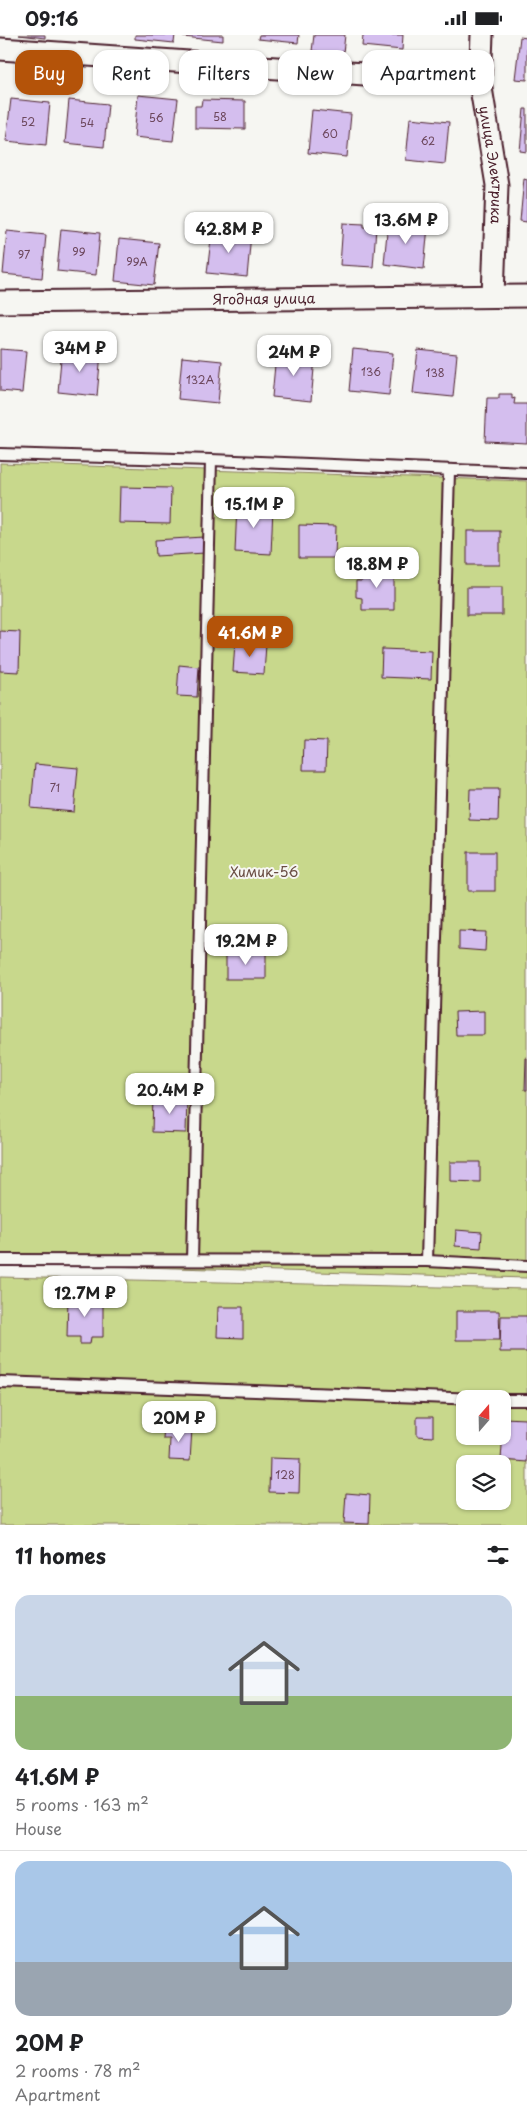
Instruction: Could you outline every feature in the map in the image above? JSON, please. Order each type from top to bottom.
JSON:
[{"type":"street","name":"улица Электрика","points":[[481,50],[482,35]]},
{"type":"street","points":[[0,49],[362,74]]},
{"type":"street","name":"улица Электрика","points":[[482,95],[497,185],[494,296]]},
{"type":"street","name":"Ягодная улица","points":[[0,302],[527,296]]},
{"type":"lane","points":[[0,454],[211,460],[527,473]]},
{"type":"lane","points":[[192,1260],[211,460]]},
{"type":"lane","points":[[427,1261],[449,471]]},
{"type":"lane","points":[[0,1260],[427,1261],[527,1266]]},
{"type":"lane","points":[[0,1382],[456,1398]]},
{"type":"lane","points":[[511,1399],[527,1400]]},
{"type":"green space","name":"Химик-56","points":[[0,463],[527,481],[527,1278],[0,1263]]},
{"type":"green space","points":[[0,1277],[527,1289],[527,1525],[0,1525]]},
{"type":"building","points":[[19,35],[45,35],[45,38]]},
{"type":"building","points":[[135,35],[175,35],[174,43],[135,39]]},
{"type":"building","points":[[184,35],[223,35],[223,41],[183,37]]},
{"type":"building","points":[[259,35],[299,35],[298,43],[258,39]]},
{"type":"building","points":[[314,35],[345,35],[343,50],[312,50]]},
{"type":"building","points":[[363,35],[403,35],[402,50],[362,46]]},
{"type":"building","points":[[520,37],[527,38],[527,80],[515,79]]},
{"type":"building","points":[[138,95],[178,99],[173,141],[134,137]]},
{"type":"building","points":[[11,99],[50,103],[46,145],[6,141]]},
{"type":"building","points":[[69,100],[108,104],[104,147],[65,143]]},
{"type":"building","points":[[202,100],[245,101],[245,129],[195,128],[195,106],[201,106]]},
{"type":"building","points":[[524,109],[527,109],[527,152],[520,151]]},
{"type":"building","points":[[312,110],[351,114],[347,157],[308,153]]},
{"type":"building","points":[[410,118],[449,122],[445,164],[406,160]]},
{"type":"building","points":[[524,178],[527,179],[527,222],[520,221]]},
{"type":"building","points":[[388,222],[428,226],[424,269],[384,264]]},
{"type":"building","points":[[343,223],[364,224],[364,227],[376,228],[373,267],[340,265]]},
{"type":"building","points":[[61,229],[100,233],[96,275],[57,271]]},
{"type":"building","points":[[7,231],[46,235],[42,278],[3,274]]},
{"type":"building","points":[[212,231],[251,234],[247,277],[207,273]]},
{"type":"building","points":[[119,239],[159,243],[154,285],[115,281]]},
{"type":"building","points":[[0,349],[26,351],[22,393],[0,391]]},
{"type":"building","points":[[62,349],[101,353],[97,396],[58,392]]},
{"type":"building","points":[[353,349],[393,353],[389,395],[349,391]]},
{"type":"building","points":[[418,350],[457,354],[453,397],[413,393]]},
{"type":"building","points":[[276,354],[315,358],[311,401],[272,397]]},
{"type":"building","points":[[182,357],[222,361],[218,403],[178,399]]},
{"type":"building","points":[[499,394],[512,394],[512,399],[515,398],[514,404],[527,404],[527,443],[485,441],[487,398],[499,398]]},
{"type":"building","points":[[120,487],[171,488],[170,524],[119,523]]},
{"type":"building","points":[[237,505],[273,507],[271,554],[235,552]]},
{"type":"building","points":[[299,525],[336,526],[335,558],[299,558]]},
{"type":"building","points":[[467,531],[500,531],[500,565],[467,565]]},
{"type":"building","points":[[204,537],[205,553],[156,556],[155,540]]},
{"type":"building","points":[[362,569],[394,569],[394,610],[362,610],[362,598],[356,597],[356,581],[362,581]]},
{"type":"building","points":[[467,587],[502,587],[502,615],[467,615]]},
{"type":"building","points":[[0,631],[20,632],[19,672],[0,671]]},
{"type":"building","points":[[235,642],[266,644],[264,674],[233,672]]},
{"type":"building","points":[[382,649],[432,651],[431,679],[381,677]]},
{"type":"building","points":[[179,665],[199,667],[197,697],[177,696]]},
{"type":"building","points":[[304,740],[327,741],[326,770],[303,770]]},
{"type":"building","points":[[35,764],[78,768],[74,812],[31,808]]},
{"type":"building","points":[[470,789],[499,789],[498,821],[469,820]]},
{"type":"building","points":[[468,852],[495,852],[495,891],[468,891]]},
{"type":"building","points":[[459,931],[486,932],[485,951],[459,949]]},
{"type":"building","points":[[226,953],[266,953],[266,979],[226,979]]},
{"type":"building","points":[[484,1011],[484,1035],[456,1035],[455,1012]]},
{"type":"building","points":[[526,1058],[527,1090],[525,1090]]},
{"type":"building","points":[[153,1096],[187,1097],[186,1133],[152,1132]]},
{"type":"building","points":[[450,1162],[480,1162],[480,1182],[450,1181]]},
{"type":"building","points":[[456,1230],[482,1232],[481,1248],[455,1246]]},
{"type":"building","points":[[68,1297],[103,1297],[103,1337],[91,1337],[90,1344],[80,1344],[80,1337],[67,1337]]},
{"type":"building","points":[[218,1307],[243,1307],[243,1338],[217,1337]]},
{"type":"building","points":[[456,1311],[499,1311],[500,1340],[456,1340]]},
{"type":"building","points":[[501,1316],[527,1316],[527,1352],[500,1352]]},
{"type":"building","points":[[417,1417],[433,1417],[433,1437],[417,1436]]},
{"type":"building","points":[[511,1418],[525,1419],[527,1462],[511,1461],[511,1455],[501,1455],[502,1445],[511,1445]]},
{"type":"building","points":[[164,1426],[192,1428],[190,1461],[169,1460],[170,1439],[163,1439]]},
{"type":"building","points":[[270,1458],[300,1459],[299,1493],[269,1492]]},
{"type":"building","points":[[346,1493],[370,1495],[369,1524],[344,1523]]}]
